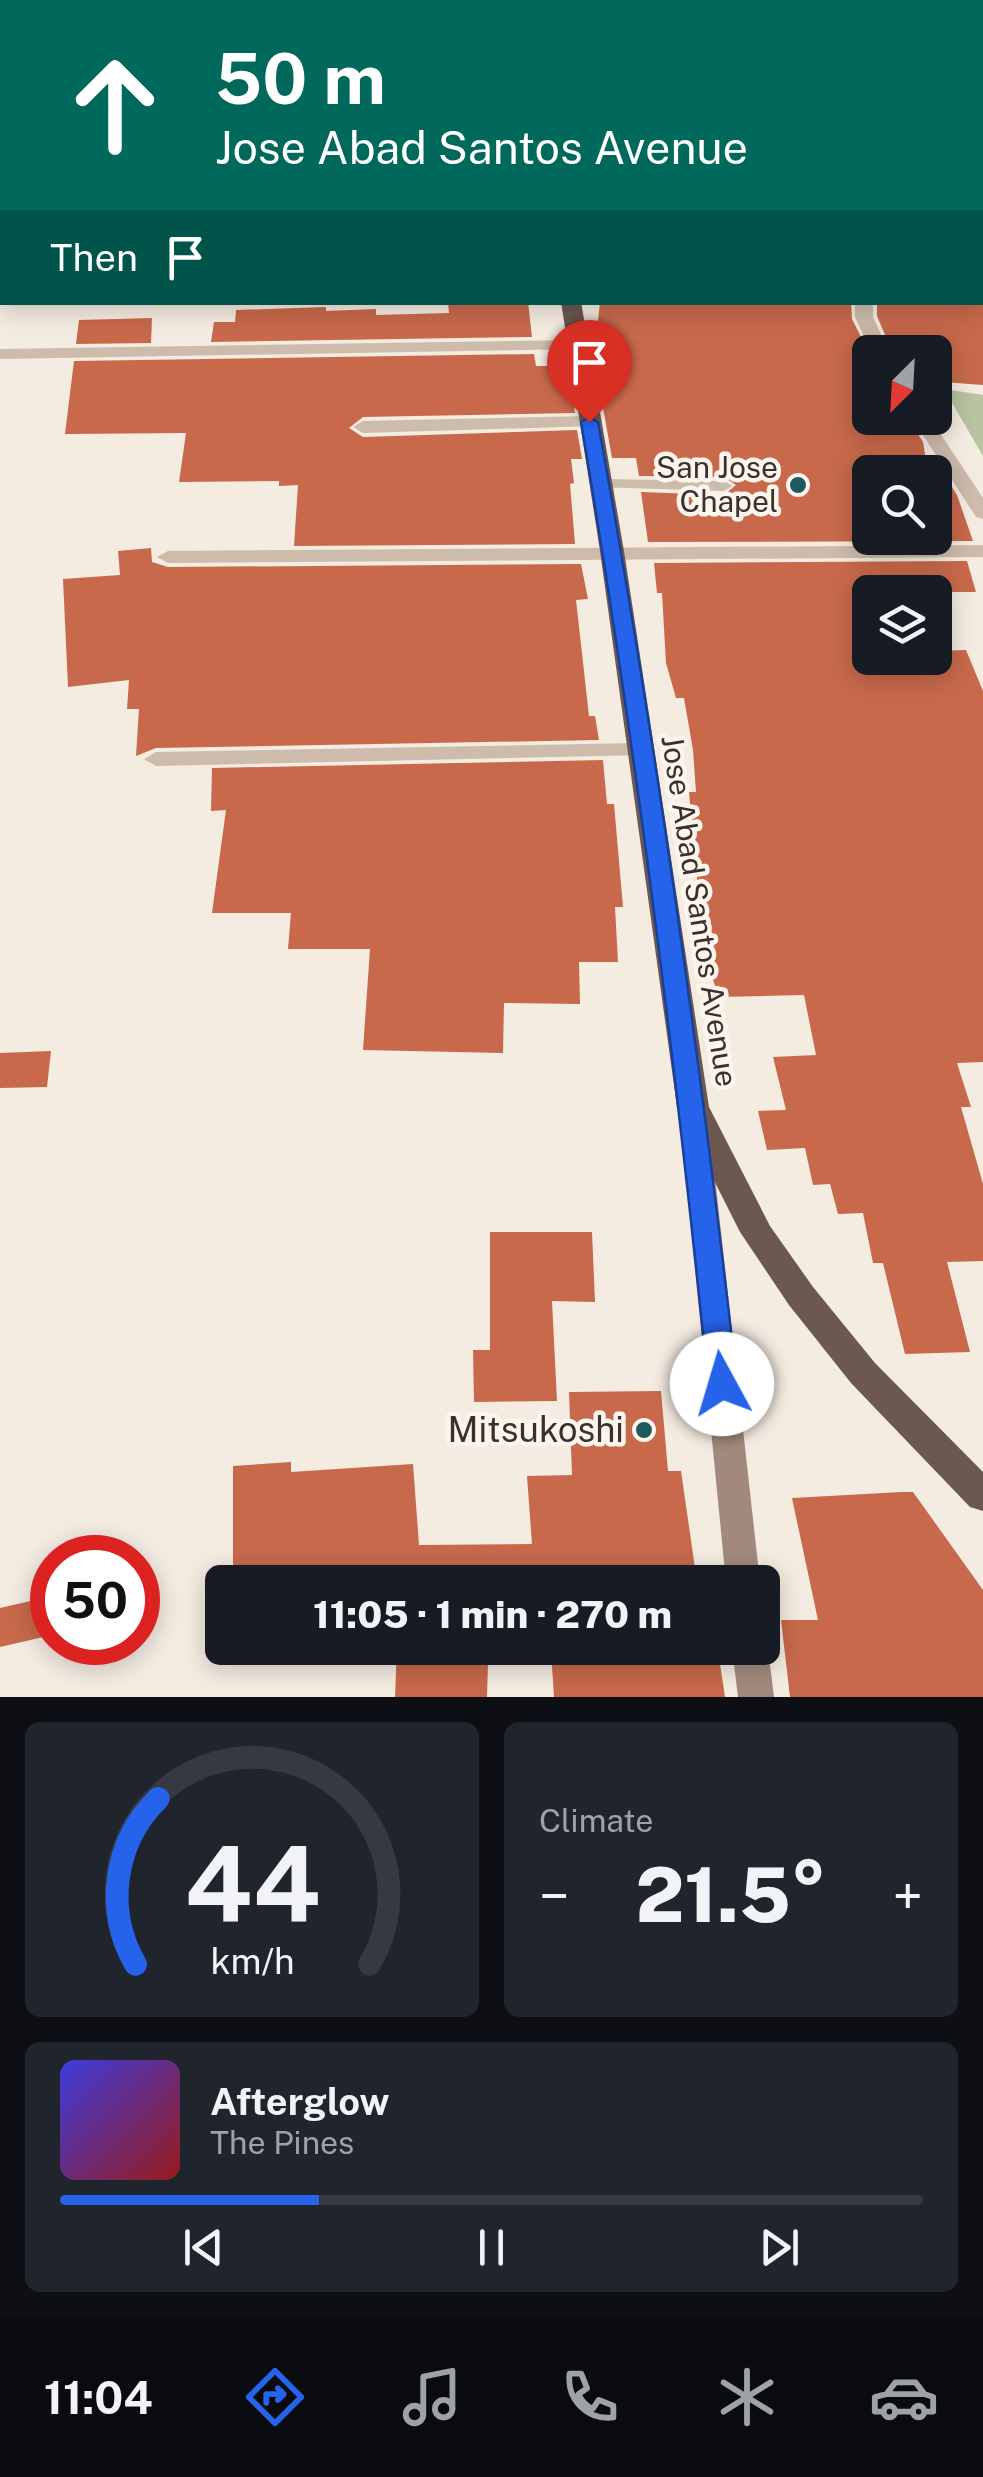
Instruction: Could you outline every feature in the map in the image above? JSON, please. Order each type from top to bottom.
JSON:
[{"type":"highway","name":"Jose Abad Santos Avenue","points":[[571,305],[612,551],[693,1107],[758,1232],[801,1296],[864,1373],[983,1496]]},
{"type":"main road","points":[[693,1107],[742,1565]]},
{"type":"main road","points":[[752,1665],[756,1697]]},
{"type":"street","points":[[864,305],[864,317],[872,335]]},
{"type":"street","points":[[0,354],[578,345]]},
{"type":"street","points":[[363,426],[589,422]]},
{"type":"street","points":[[931,435],[983,513]]},
{"type":"street","points":[[168,557],[983,551]]},
{"type":"street","points":[[156,759],[638,750]]},
{"type":"lane","points":[[600,484],[724,486]]},
{"type":"green space","points":[[952,390],[983,395],[983,456],[952,403]]},
{"type":"building","points":[[448,305],[528,305],[532,337],[211,342],[214,322],[235,322],[236,310],[326,307],[326,311],[376,309],[376,315],[449,313]]},
{"type":"building","points":[[600,305],[851,305],[852,319],[860,335],[852,335],[852,435],[919,435],[925,455],[852,455],[852,541],[648,542],[641,492],[724,495],[736,485],[724,477],[639,476],[636,458],[612,458],[594,357]]},
{"type":"building","points":[[877,305],[983,305],[983,385],[952,383],[952,335],[885,335]]},
{"type":"building","points":[[152,318],[151,343],[76,344],[79,320]]},
{"type":"building","points":[[534,354],[536,366],[567,366],[575,413],[363,417],[349,428],[363,437],[577,430],[582,459],[571,459],[574,483],[570,484],[575,544],[294,546],[298,485],[279,486],[279,481],[179,482],[186,433],[65,434],[74,361]]},
{"type":"building","points":[[952,487],[957,495],[973,541],[952,541]]},
{"type":"building","points":[[151,548],[152,562],[168,567],[581,564],[588,599],[576,600],[589,716],[595,716],[599,740],[156,748],[136,756],[139,709],[127,709],[129,680],[68,687],[63,579],[120,575],[118,551]]},
{"type":"building","points":[[967,561],[976,592],[952,592],[952,575],[852,575],[852,675],[952,675],[952,650],[966,650],[983,691],[983,1062],[957,1063],[971,1107],[961,1107],[983,1184],[983,1261],[947,1262],[970,1352],[905,1354],[883,1263],[873,1263],[863,1213],[838,1214],[830,1184],[813,1185],[805,1148],[767,1150],[758,1111],[786,1110],[773,1057],[816,1055],[804,995],[718,997],[705,950],[697,879],[689,792],[696,792],[693,750],[684,698],[676,698],[666,663],[662,593],[657,593],[654,563]]},
{"type":"building","points":[[603,760],[607,804],[614,804],[623,907],[615,907],[618,962],[579,962],[580,1004],[504,1003],[503,1053],[363,1050],[370,949],[288,949],[291,913],[212,913],[226,810],[211,811],[212,768]]},
{"type":"building","points":[[51,1051],[47,1087],[0,1088],[0,1053]]},
{"type":"building","points":[[490,1232],[592,1232],[595,1302],[552,1301],[557,1401],[474,1402],[473,1350],[490,1350]]},
{"type":"building","points":[[661,1391],[668,1471],[681,1471],[695,1565],[233,1565],[233,1466],[291,1462],[291,1472],[413,1464],[419,1545],[532,1544],[527,1476],[572,1475],[569,1392]]},
{"type":"building","points":[[913,1492],[983,1590],[983,1697],[790,1697],[781,1620],[818,1620],[792,1498]]},
{"type":"building","points":[[30,1601],[30,1640],[0,1647],[0,1608]]},
{"type":"building","points":[[396,1665],[488,1665],[487,1697],[395,1697]]},
{"type":"building","points":[[552,1665],[720,1665],[725,1697],[554,1697]]},
{"type":"place","name":"San Jose Chapel","points":[[798,485]]},
{"type":"place","name":"Mitsukoshi","points":[[644,1430]]},
{"type":"route","points":[[589,422],[612,551],[693,1107],[722,1384]]}]
